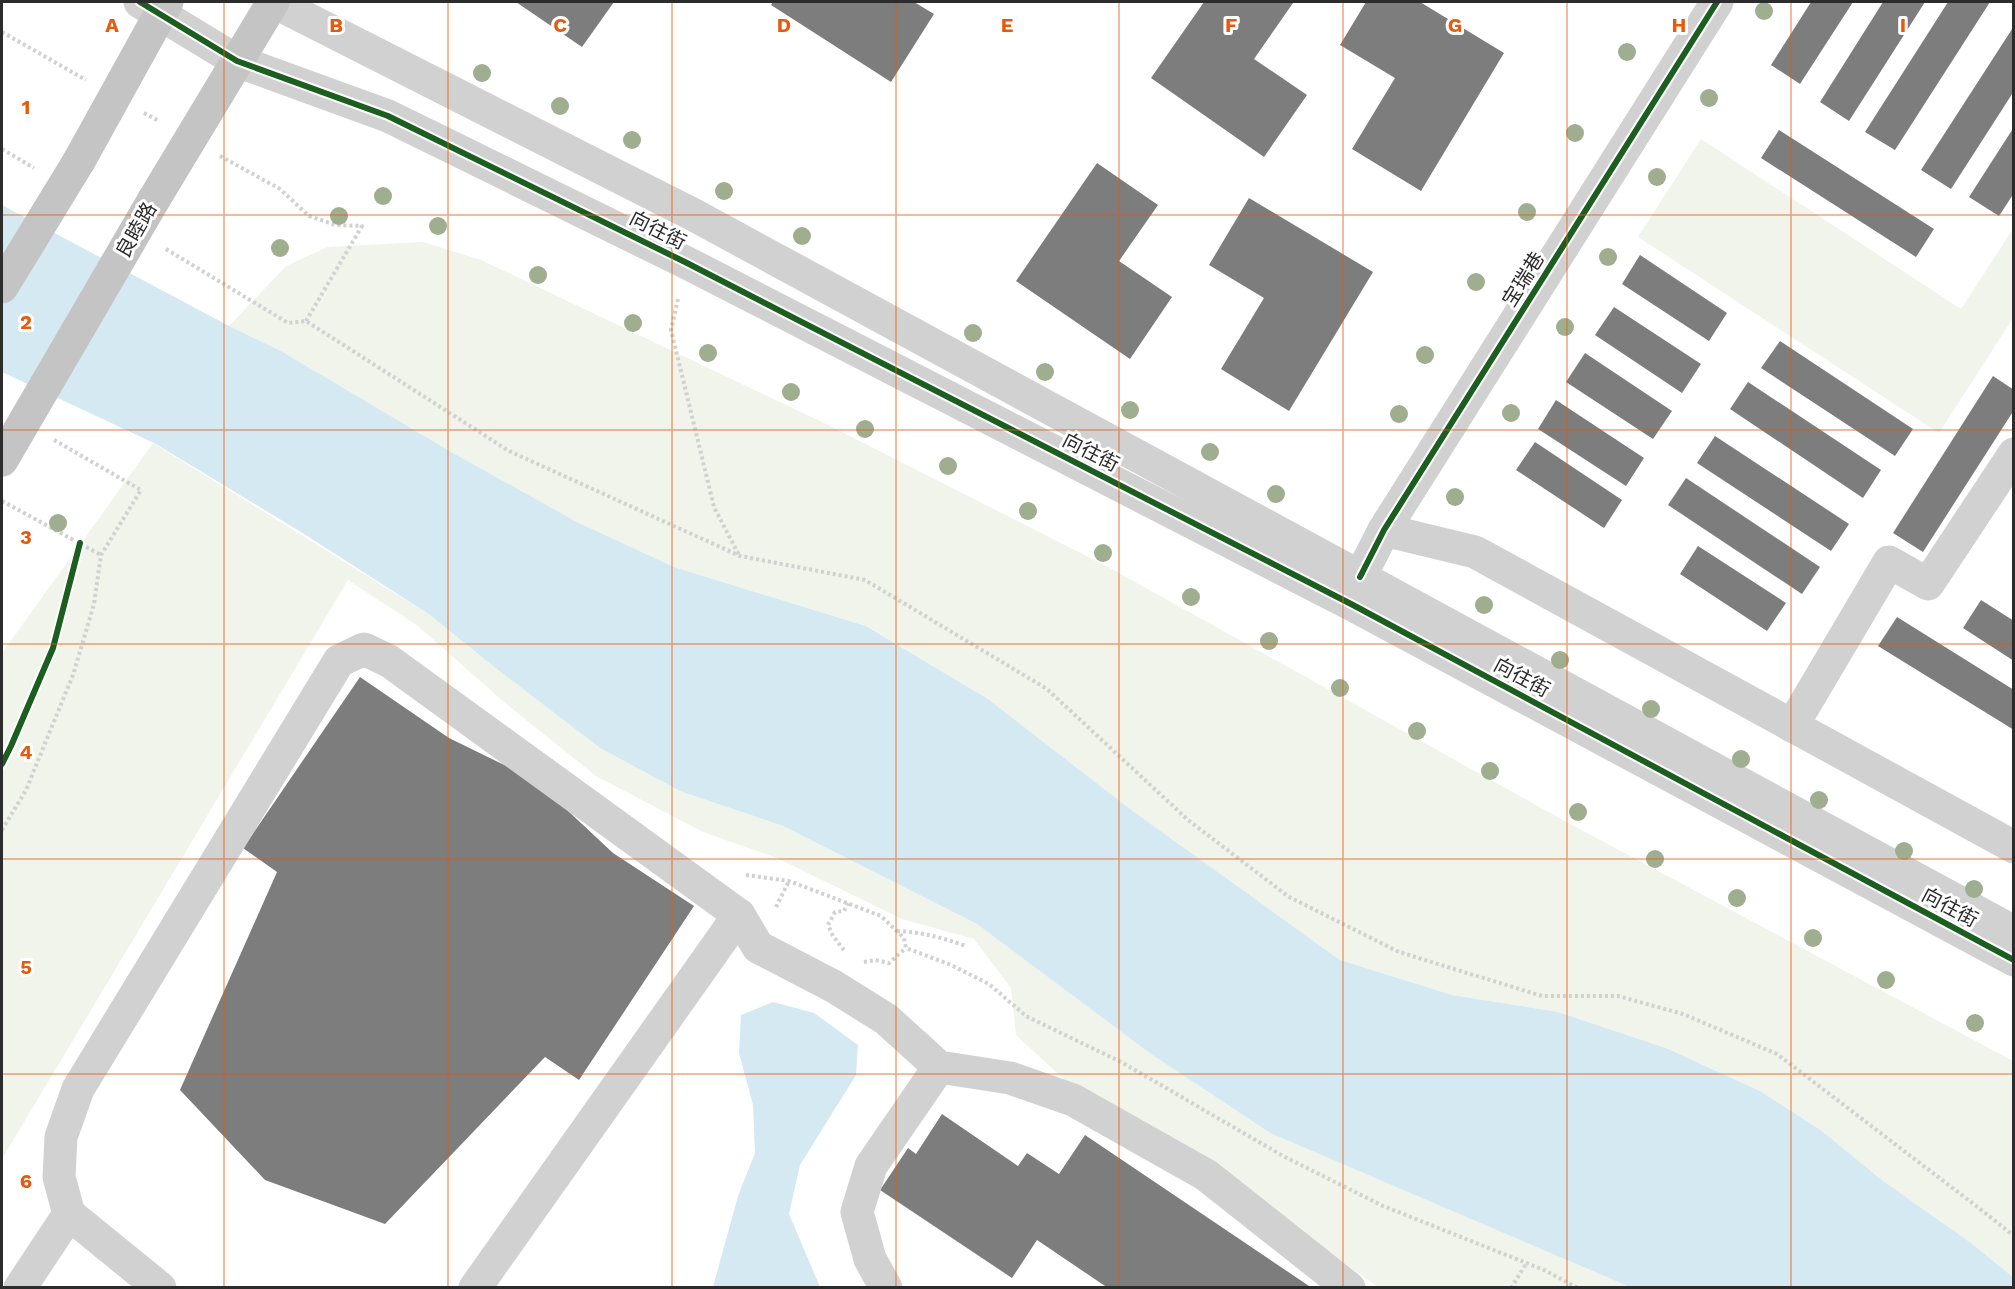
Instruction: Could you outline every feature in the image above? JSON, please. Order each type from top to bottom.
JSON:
[{"type":"main road","name":"良睦路","points":[[2,460],[153,201],[274,2]]},
{"type":"main road","points":[[2,287],[79,160],[156,5]]},
{"type":"street","name":"向往街","points":[[274,2],[694,215],[2013,932]]},
{"type":"street","name":"宝瑞巷","points":[[1360,577],[1384,530],[1717,2]]},
{"type":"street","name":"向往街","points":[[156,5],[237,61],[388,116],[687,263],[1353,605],[2013,960]]},
{"type":"street","points":[[1792,726],[1889,562],[1928,584],[2013,454]]},
{"type":"street","points":[[1384,530],[1475,552],[2013,847]]},
{"type":"street","points":[[160,1287],[69,1214],[59,1177],[61,1137],[78,1089],[339,662],[364,649],[389,661],[739,915],[758,947],[833,986],[886,1019],[939,1067],[1010,1078],[1073,1100],[1206,1175],[1349,1287]]},
{"type":"street","points":[[474,1287],[739,915]]},
{"type":"street","points":[[886,1287],[870,1258],[857,1212],[871,1166],[939,1067]]},
{"type":"street","points":[[20,1287],[69,1214]]},
{"type":"path","points":[[687,263],[670,330],[714,507],[740,556]]},
{"type":"path","points":[[334,272],[306,321],[508,451],[740,556],[865,580],[1047,689],[1188,820],[1289,897],[1399,952],[1542,996],[1618,996],[1683,1014],[1777,1054],[2013,1236]]},
{"type":"path","points":[[2,830],[26,790],[73,675],[94,604],[101,555],[141,490],[51,438]]},
{"type":"path","points":[[2,501],[101,555]]},
{"type":"path","points":[[77,554],[80,543]]},
{"type":"path","points":[[746,875],[789,881],[880,916],[904,938],[906,948]]},
{"type":"path","points":[[779,899],[789,881]]},
{"type":"path","points":[[848,903],[844,911],[836,912],[828,925],[832,936],[848,956]]},
{"type":"path","points":[[897,931],[917,932],[966,946]]},
{"type":"path","points":[[859,963],[875,960],[889,963],[906,948]]},
{"type":"path","points":[[906,948],[951,965],[989,984],[1026,1016],[1123,1064],[1283,1156],[1383,1206],[1544,1270],[1578,1287]]},
{"type":"path","points":[[1511,1287],[1526,1264]]},
{"type":"path","points":[[1561,1287],[1564,1281]]},
{"type":"shaded area","points":[[1701,139],[1961,309],[2013,229],[2013,318],[1939,433],[1638,237]]},
{"type":"shaded area","points":[[423,242],[481,260],[826,424],[1110,568],[1561,819],[2013,1061],[2013,1277],[1967,1240],[1883,1181],[1822,1131],[1760,1091],[1666,1048],[1558,1012],[1452,995],[1340,960],[1130,809],[988,699],[867,626],[674,567],[577,522],[453,453],[281,351],[229,326],[286,266],[328,247]]},
{"type":"shaded area","points":[[153,443],[430,615],[600,748],[680,791],[783,826],[977,924],[1151,1054],[1270,1133],[1630,1287],[1378,1287],[1276,1214],[1070,1085],[1016,1035],[1011,988],[974,939],[902,919],[777,858],[703,832],[596,776],[504,702],[418,626],[348,580],[2,1159],[2,653]]},
{"type":"water","points":[[2,205],[229,326],[281,351],[453,453],[577,522],[674,567],[866,626],[988,699],[1130,809],[1340,960],[1452,995],[1558,1012],[1666,1048],[1760,1091],[1822,1131],[1883,1181],[1967,1240],[2013,1277],[2013,1287],[1630,1287],[1270,1133],[1151,1054],[977,924],[783,826],[680,791],[600,748],[430,615],[301,532],[154,443],[2,372]]},
{"type":"water","points":[[773,1002],[814,1013],[858,1045],[856,1075],[800,1165],[789,1214],[820,1287],[713,1287],[738,1196],[755,1153],[753,1105],[739,1053],[741,1015]]},
{"type":"building","points":[[516,2],[614,2],[582,47]]},
{"type":"building","points":[[773,2],[914,2],[934,14],[891,82],[771,5]]},
{"type":"building","points":[[1204,2],[1293,3],[1254,59],[1307,95],[1264,157],[1151,78]]},
{"type":"building","points":[[1366,2],[1420,2],[1504,53],[1421,191],[1352,149],[1395,78],[1340,45]]},
{"type":"building","points":[[1811,2],[1853,2],[1800,84],[1771,65]]},
{"type":"building","points":[[1883,2],[1925,2],[1849,121],[1820,102]]},
{"type":"building","points":[[1948,2],[1990,2],[1895,150],[1865,132]]},
{"type":"building","points":[[2014,26],[2014,91],[1951,189],[1921,170]]},
{"type":"building","points":[[2014,127],[2014,193],[1999,216],[1969,197]]},
{"type":"building","points":[[1779,130],[1934,229],[1916,257],[1761,158]]},
{"type":"building","points":[[1097,163],[1158,205],[1119,261],[1172,297],[1130,359],[1016,281]]},
{"type":"building","points":[[1249,198],[1373,272],[1289,411],[1221,369],[1264,298],[1209,265]]},
{"type":"building","points":[[1640,255],[1727,313],[1709,341],[1622,284]]},
{"type":"building","points":[[1614,307],[1701,364],[1682,393],[1595,335]]},
{"type":"building","points":[[1780,341],[1913,429],[1895,456],[1761,368]]},
{"type":"building","points":[[1585,353],[1672,411],[1653,439],[1566,382]]},
{"type":"building","points":[[1993,376],[2014,390],[2014,410],[1923,552],[1893,533]]},
{"type":"building","points":[[1748,382],[1881,470],[1863,498],[1730,409]]},
{"type":"building","points":[[1556,400],[1644,458],[1626,486],[1538,429]]},
{"type":"building","points":[[1715,436],[1849,524],[1831,551],[1697,463]]},
{"type":"building","points":[[1535,442],[1622,500],[1604,528],[1516,470]]},
{"type":"building","points":[[1686,478],[1820,567],[1802,594],[1668,505]]},
{"type":"building","points":[[1698,546],[1786,603],[1767,631],[1680,574]]},
{"type":"building","points":[[1981,600],[2014,621],[2014,661],[1963,628]]},
{"type":"building","points":[[1897,617],[2014,690],[2014,730],[1878,646]]},
{"type":"building","points":[[360,677],[449,738],[535,780],[613,853],[694,906],[579,1080],[545,1057],[385,1224],[265,1180],[180,1090],[277,872],[243,848]]},
{"type":"building","points":[[942,1114],[1018,1166],[1027,1153],[1059,1174],[1085,1135],[1312,1288],[1108,1288],[1037,1240],[1012,1278],[880,1190],[908,1148],[916,1154]]},
{"type":"cycle path","points":[[140,2],[237,61],[388,116],[687,263],[1353,605],[2014,960]]},
{"type":"cycle path","points":[[1360,577],[1384,530],[1717,2]]},
{"type":"cycle path","points":[[2,764],[53,648],[80,543]]}]
